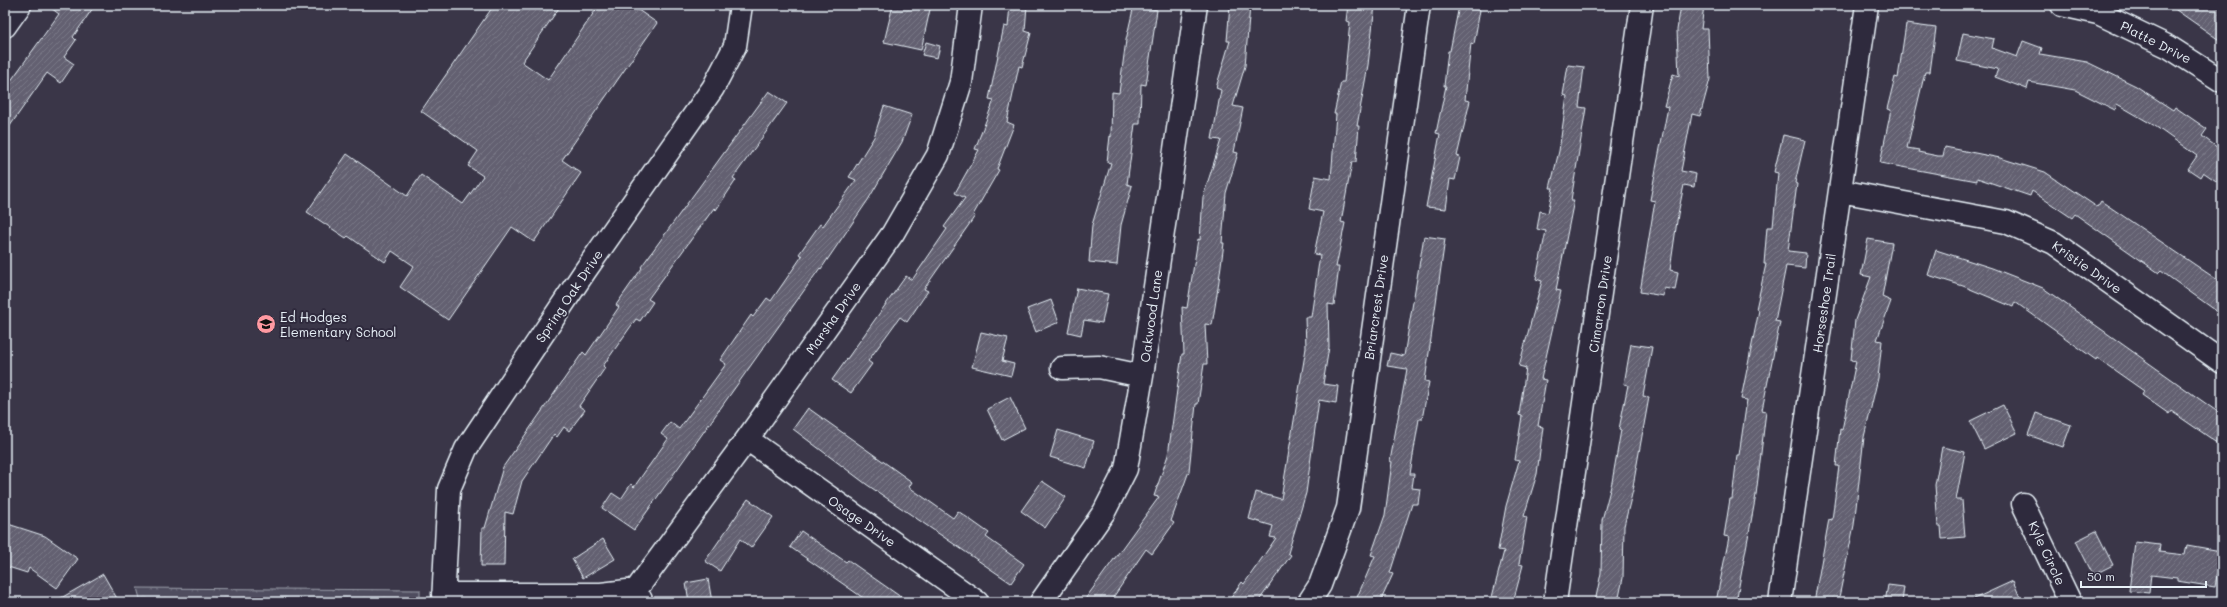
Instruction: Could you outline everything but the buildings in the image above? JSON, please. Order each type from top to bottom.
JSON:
[{"type":"street","points":[[5,26],[20,5]]},
{"type":"street","name":"Spring Oak Drive","points":[[443,598],[449,489],[466,450],[590,264],[713,88],[735,46],[741,5]]},
{"type":"street","name":"Marsha Drive","points":[[639,596],[892,233],[938,155],[961,82],[972,5]]},
{"type":"street","name":"Oakwood Lane","points":[[1040,602],[1104,512],[1126,469],[1142,376],[1196,5]]},
{"type":"street","name":"Briarcrest Drive","points":[[1309,602],[1320,585],[1348,508],[1419,5]]},
{"type":"street","name":"Cimarron Drive","points":[[1555,602],[1642,5]]},
{"type":"street","name":"Horseshoe Trail","points":[[1780,602],[1867,5]]},
{"type":"street","name":"Platte Drive","points":[[2062,5],[2105,16],[2169,47],[2222,81]]},
{"type":"street","name":"Kristie Drive","points":[[1840,191],[2006,222],[2054,242],[2222,362]]},
{"type":"street","points":[[1062,368],[1100,367],[1142,376]]},
{"type":"street","name":"Osage Drive","points":[[747,439],[977,602]]},
{"type":"street","name":"Kyle Circle","points":[[2023,504],[2070,602]]},
{"type":"street","points":[[443,598],[601,594],[639,596]]},
{"type":"green space","points":[[137,588],[420,590],[420,602],[141,602]]},
{"type":"place","name":"Ed Hodges Elementary School","points":[[266,324]]}]
